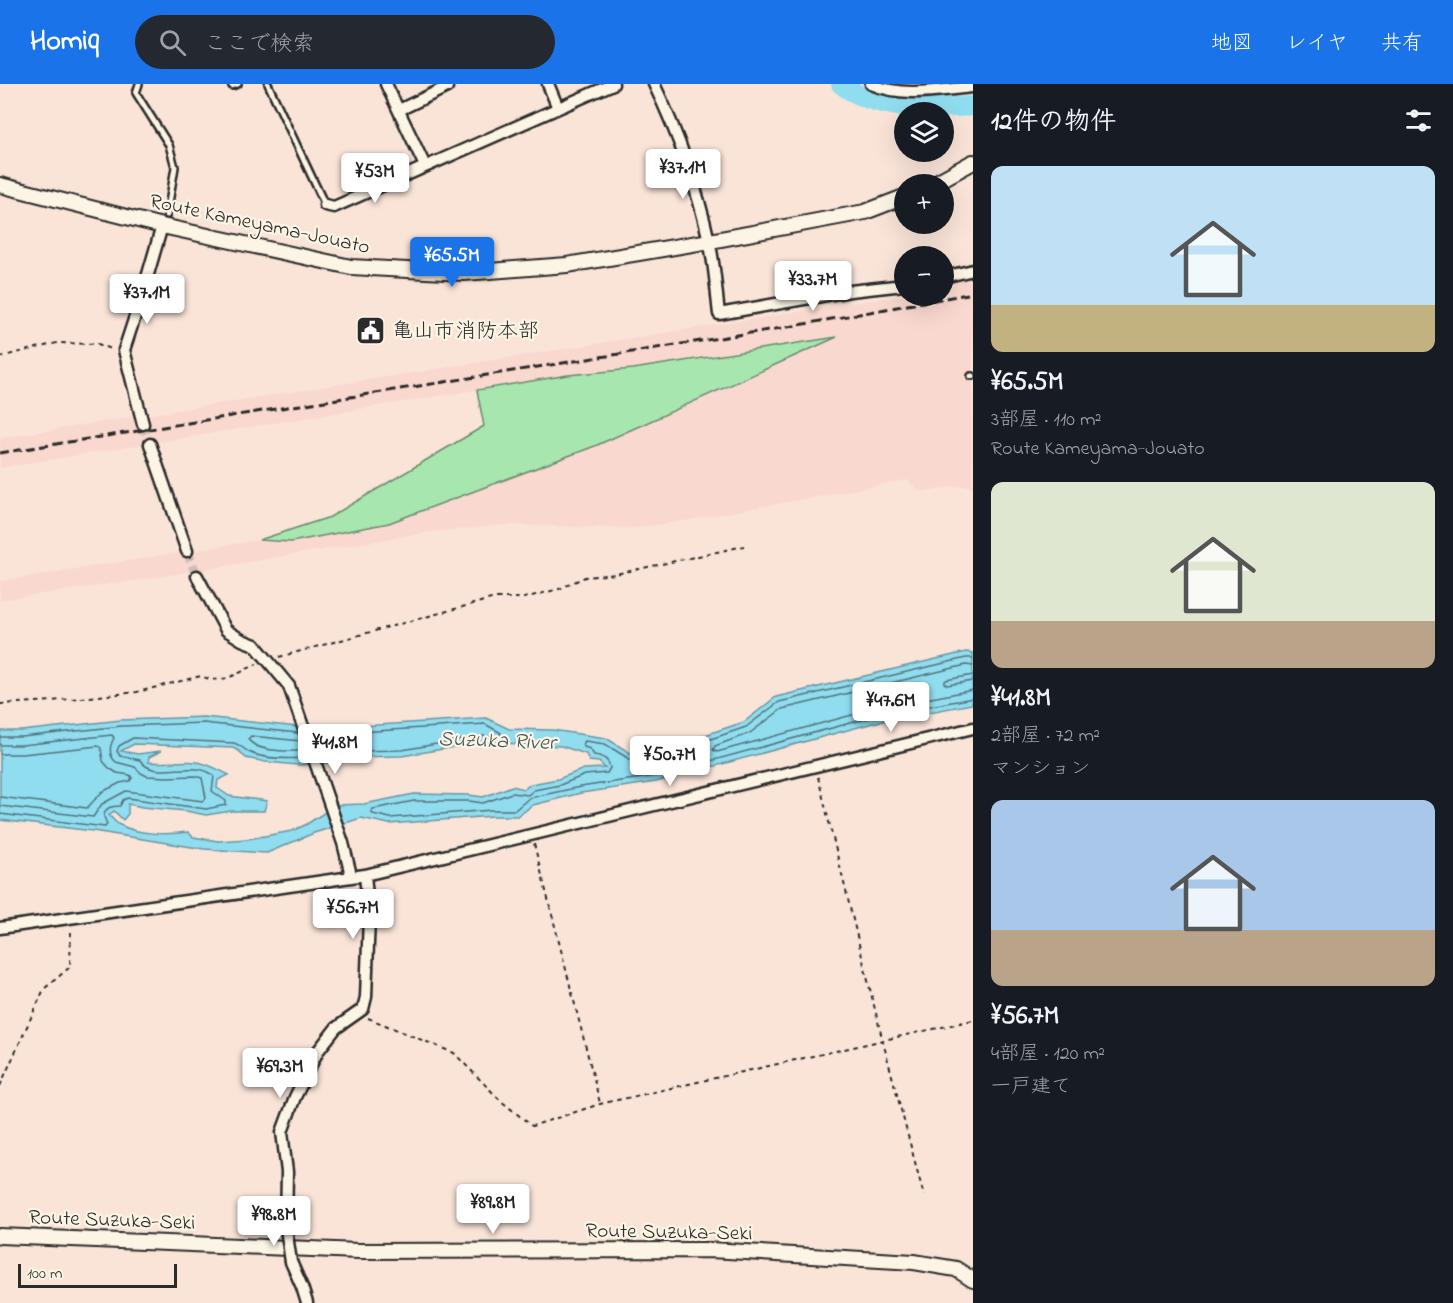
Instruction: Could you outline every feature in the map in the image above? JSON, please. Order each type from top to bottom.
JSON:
[{"type":"main road","points":[[951,174],[973,162]]},
{"type":"main road","name":"Route Kameyama-Jouato","points":[[0,185],[164,220],[351,267],[464,273],[567,265],[865,212],[894,201]]},
{"type":"main road","name":"Route Suzuka-Seki","points":[[0,1236],[358,1251],[710,1250],[914,1262],[956,1269],[973,1280]]},
{"type":"street","points":[[386,84],[425,166]]},
{"type":"street","points":[[548,84],[558,108]]},
{"type":"street","points":[[325,206],[333,207],[613,84]]},
{"type":"street","points":[[654,84],[686,160],[710,241],[719,314],[850,291],[894,286]]},
{"type":"street","points":[[871,84],[880,88],[912,93],[973,87]]},
{"type":"street","points":[[399,110],[447,87]]},
{"type":"street","points":[[143,424],[124,350],[164,220]]},
{"type":"street","points":[[954,275],[973,270]]},
{"type":"street","points":[[150,444],[187,551]]},
{"type":"street","points":[[197,576],[225,630],[255,645],[289,686],[350,864],[351,875]]},
{"type":"street","points":[[0,928],[351,875],[365,875],[973,728]]},
{"type":"street","points":[[307,1303],[291,1262],[286,1228],[287,1172],[282,1132],[318,1051],[336,1028],[363,1009],[366,997],[369,916],[365,875]]},
{"type":"lane","points":[[139,84],[136,93],[169,145],[174,167],[164,220]]},
{"type":"lane","points":[[231,84],[232,86],[238,84]]},
{"type":"lane","points":[[268,84],[325,206]]},
{"type":"path","points":[[0,357],[57,343],[98,344],[112,350],[124,350]]},
{"type":"path","points":[[0,704],[137,692],[201,676],[212,681],[221,680],[268,660],[495,598],[524,598],[559,589],[585,578],[616,574],[744,546]]},
{"type":"path","points":[[815,765],[883,1042],[924,1197]]},
{"type":"path","points":[[532,836],[600,1104]]},
{"type":"path","points":[[0,1086],[44,989],[70,967],[71,919]]},
{"type":"path","points":[[357,1014],[454,1053],[501,1101],[532,1126],[600,1104],[973,1020]]},
{"type":"shaded area","points":[[973,277],[973,486],[957,486],[921,492],[907,480],[679,522],[632,528],[507,525],[430,532],[146,579],[0,600],[0,581],[259,540],[291,542],[834,337],[633,369],[568,375],[0,468],[0,438],[894,297],[894,306],[954,306],[954,282]]},
{"type":"green space","points":[[837,337],[595,446],[389,523],[291,542],[259,540],[330,517],[484,426],[477,390],[568,375],[633,369]]},
{"type":"water","name":"Suzuka River","points":[[966,652],[973,653],[972,704],[877,722],[656,782],[581,793],[533,805],[518,816],[389,824],[361,818],[314,833],[267,853],[204,849],[93,831],[0,820],[0,731],[21,731],[121,720],[204,717],[316,729],[486,718],[509,729],[552,730],[606,738],[643,761],[673,757],[687,750],[702,736],[744,722],[776,697]],"holes":[[[484,742],[561,746],[586,754],[589,761],[599,762],[605,768],[584,769],[558,779],[531,784],[524,789],[512,786],[483,797],[414,794],[364,804],[336,805],[292,831],[248,839],[218,841],[193,837],[188,832],[163,834],[145,832],[120,825],[109,815],[114,811],[123,820],[128,814],[128,804],[206,815],[231,811],[264,811],[267,801],[229,796],[217,788],[218,780],[229,775],[197,762],[148,762],[149,757],[161,751],[138,754],[121,751],[134,744],[233,748],[246,758],[298,765],[327,763],[357,757],[402,756]]]},
{"type":"waterway","points":[[841,84],[870,100],[904,107],[973,106]]},
{"type":"tunnel","points":[[143,424],[150,444]]},
{"type":"tunnel","points":[[187,551],[197,576]]},
{"type":"railway","points":[[0,453],[788,327],[973,293]]},
{"type":"place","name":"亀山市消防本部","points":[[371,330]]}]
